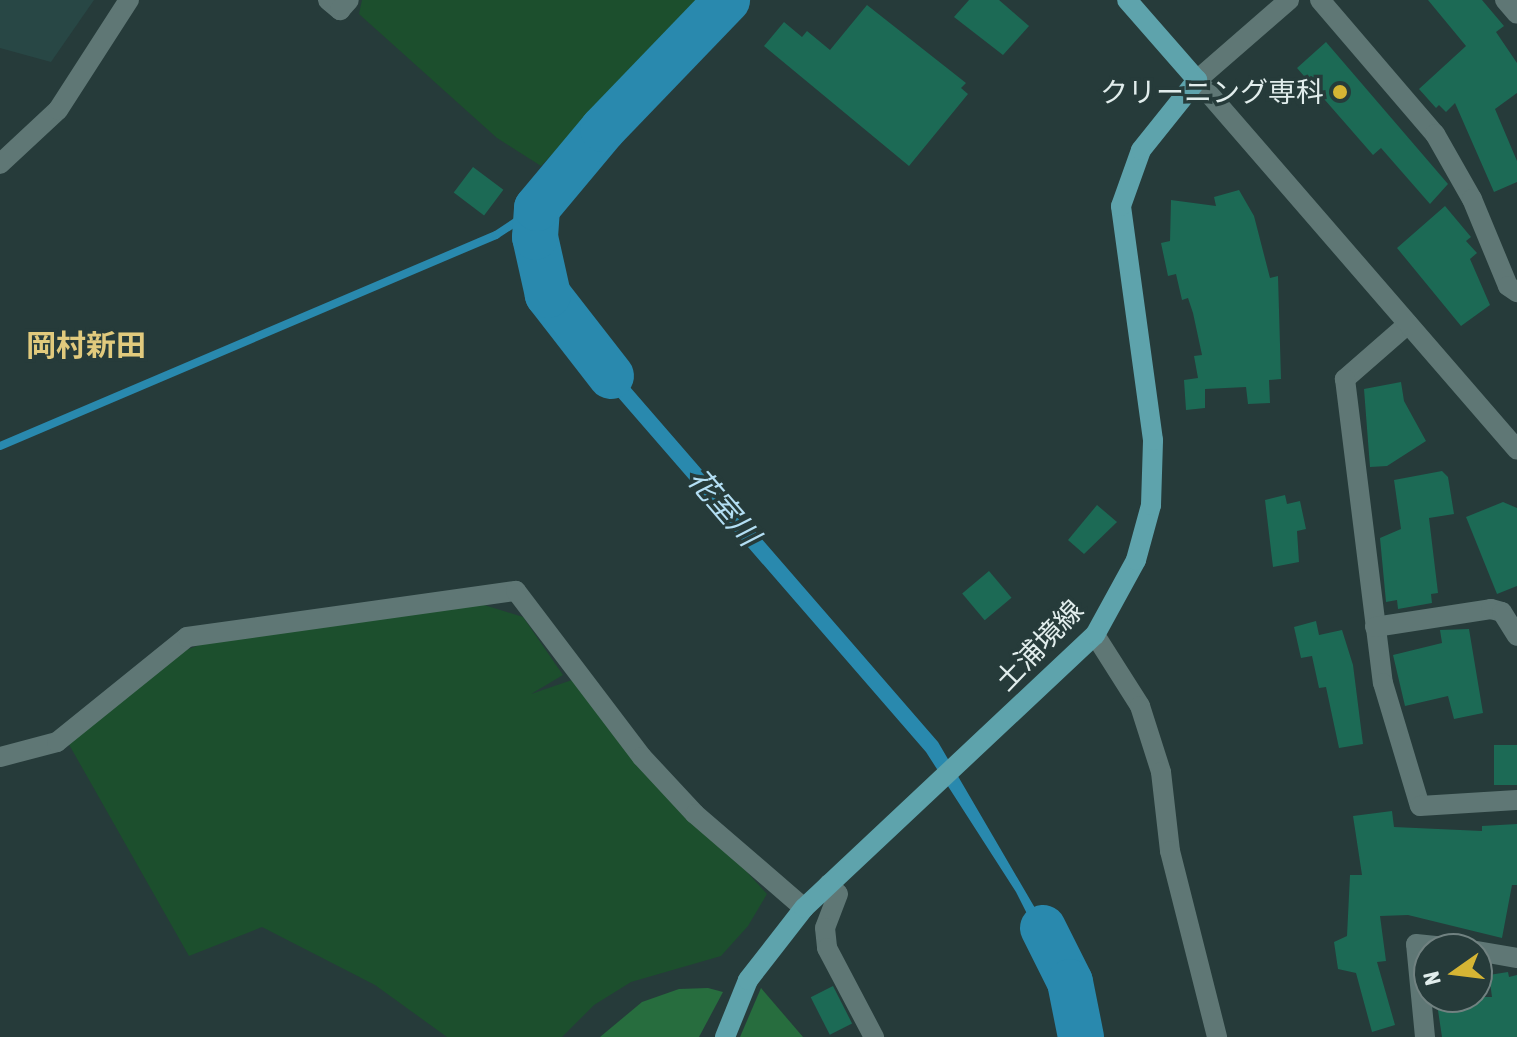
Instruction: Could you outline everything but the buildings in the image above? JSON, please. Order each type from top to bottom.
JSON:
[{"type":"main road","points":[[1127,0],[1197,80]]},
{"type":"main road","name":"土浦境線","points":[[725,1037],[748,980],[804,908],[1095,635],[1136,560],[1153,471],[1150,408],[1121,206],[1145,143],[1197,80]]},
{"type":"street","points":[[0,164],[58,110],[129,0]]},
{"type":"street","points":[[328,0],[340,10],[349,0]]},
{"type":"street","points":[[1289,0],[1197,80],[1517,450]]},
{"type":"street","points":[[1320,0],[1435,134],[1472,199],[1508,286],[1517,292]]},
{"type":"street","points":[[1505,0],[1517,14]]},
{"type":"street","points":[[1408,324],[1345,379],[1383,683],[1420,806],[1517,800]]},
{"type":"street","points":[[0,757],[57,742],[187,637],[516,591],[642,757],[695,814],[804,908]]},
{"type":"street","points":[[1375,627],[1491,609],[1502,612],[1517,636]]},
{"type":"street","points":[[1095,635],[1140,706],[1161,772],[1170,851],[1217,1037]]},
{"type":"street","points":[[829,884],[838,894],[825,928],[827,948],[874,1037]]},
{"type":"street","points":[[1493,954],[1517,958]]},
{"type":"street","points":[[1423,1013],[1425,1037]]},
{"type":"shaded area","points":[[0,0],[94,0],[51,62],[0,48]]},
{"type":"green space","points":[[362,0],[698,0],[541,166],[497,138],[359,14]]},
{"type":"green space","points":[[481,604],[523,617],[563,675],[531,694],[572,680],[767,894],[748,926],[721,956],[631,982],[594,1005],[562,1037],[447,1037],[375,985],[262,927],[189,956],[67,741],[181,652],[210,641]]},
{"type":"green space","points":[[708,988],[723,992],[699,1037],[600,1037],[642,1002],[679,989]]},
{"type":"green space","points":[[761,988],[803,1037],[740,1037]]},
{"type":"water","points":[[577,326],[938,742],[1077,980],[1064,987],[1016,892],[926,752],[564,335]]},
{"type":"waterway","name":"花室川","points":[[611,376],[548,295],[535,237],[537,208],[603,129],[727,0]]},
{"type":"waterway","points":[[0,446],[496,235],[537,208]]},
{"type":"waterway","name":"花室川","points":[[1043,928],[1070,982],[1081,1037]]},
{"type":"place","name":"クリーニング専科","points":[[1340,92]]},
{"type":"district","name":"岡村新田","points":[[86,345]]}]
